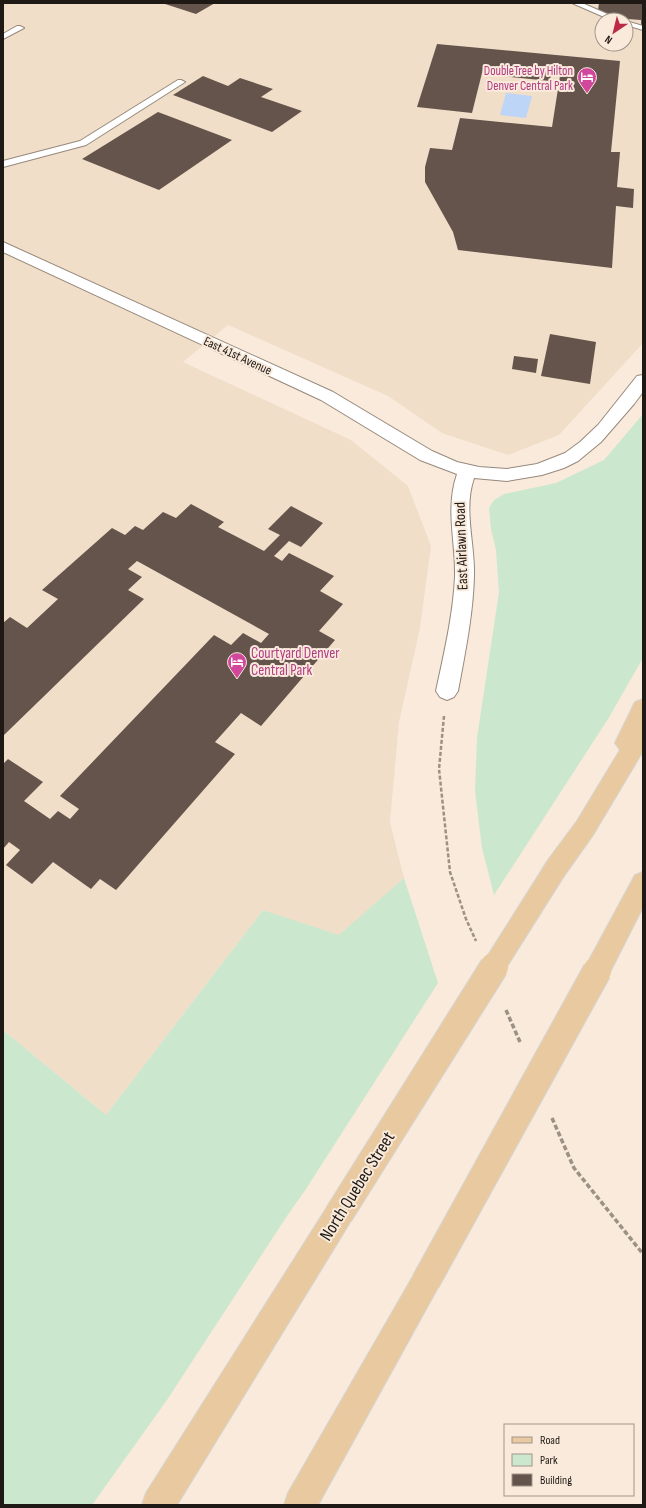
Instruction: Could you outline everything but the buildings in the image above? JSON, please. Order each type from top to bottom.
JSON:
[{"type":"main road","points":[[584,828],[643,708]]},
{"type":"main road","points":[[584,828],[643,730]]},
{"type":"main road","name":"North Quebec Street","points":[[158,1505],[556,868],[584,828]]},
{"type":"main road","points":[[300,1505],[598,971],[643,883]]},
{"type":"street","name":"East 41st Avenue","points":[[3,246],[327,396],[352,410],[411,448],[439,462],[467,472],[495,476],[525,474],[553,466],[576,455],[592,442],[643,380]]},
{"type":"street","name":"East Airlawn Road","points":[[447,691],[459,629],[463,597],[464,563],[459,502],[461,486],[467,472]]},
{"type":"lane","points":[[576,3],[598,12]]},
{"type":"lane","points":[[3,37],[20,28]]},
{"type":"lane","points":[[3,164],[83,143],[181,82]]},
{"type":"shaded area","points":[[3,3],[643,3],[643,343],[559,435],[508,455],[442,433],[388,396],[228,325],[183,362],[351,440],[408,486],[431,546],[420,628],[399,722],[390,822],[404,878],[339,936],[263,910],[106,1115],[3,1030]]},
{"type":"green space","points":[[643,414],[643,658],[608,719],[494,895],[482,848],[475,791],[477,738],[499,592],[496,550],[491,529],[489,508],[494,500],[504,494],[556,483],[604,460]]},
{"type":"green space","points":[[404,878],[438,983],[306,1189],[167,1400],[92,1505],[3,1505],[3,1030],[106,1115],[263,910],[339,935]]},
{"type":"water","points":[[506,93],[532,96],[526,118],[500,115]]},
{"type":"place","name":"DoubleTree by Hilton Denver Central Park","points":[[587,94]]},
{"type":"place","name":"Courtyard Denver Central Park","points":[[237,679]]}]
